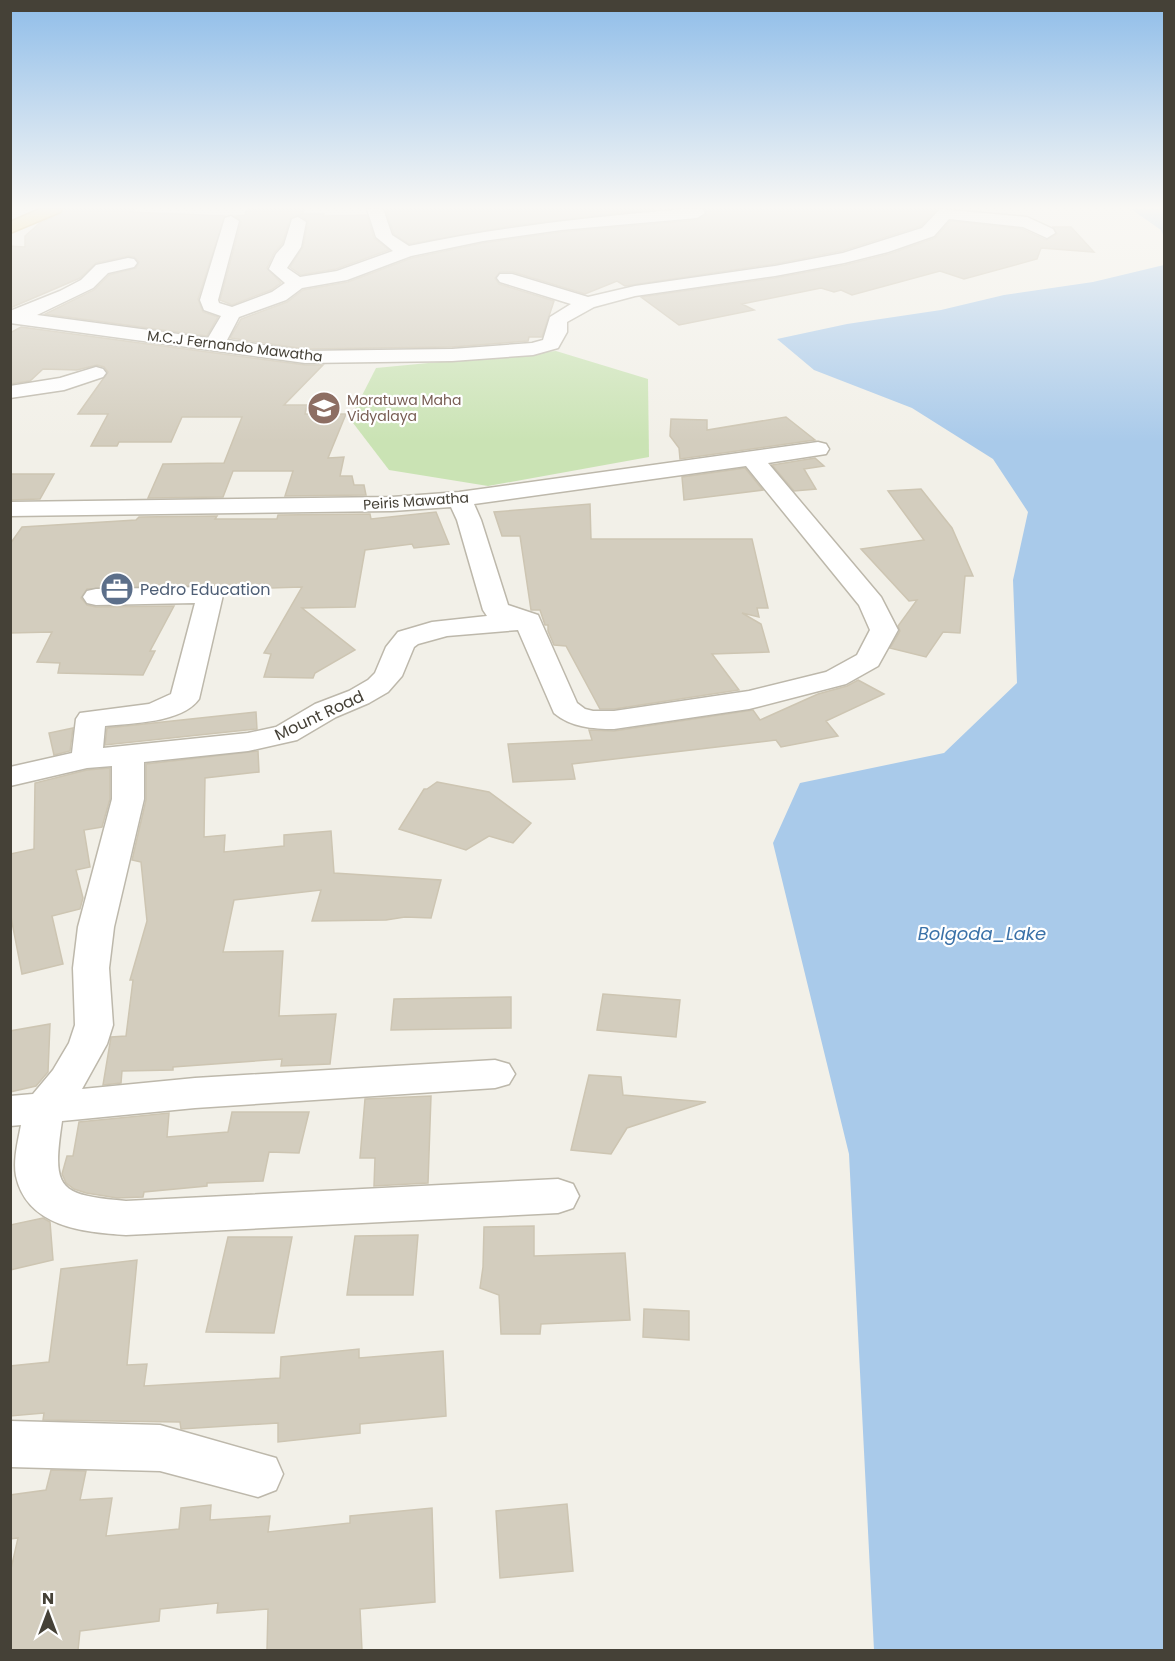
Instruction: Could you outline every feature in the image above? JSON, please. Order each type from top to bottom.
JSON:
[{"type":"street","points":[[12,317],[82,287]]},
{"type":"street","points":[[213,287],[209,300],[211,306],[232,313],[279,296],[292,287]]},
{"type":"street","points":[[534,287],[587,303],[663,287]]},
{"type":"street","name":"M.C.J Fernando Mawatha","points":[[12,317],[305,357],[452,355],[533,349],[550,344],[557,332],[557,321],[563,315],[587,303]]},
{"type":"street","points":[[215,344],[232,313]]},
{"type":"street","points":[[10,392],[64,384],[96,373]]},
{"type":"street","name":"Peiris Mawatha","points":[[10,509],[333,506],[459,499],[818,449]]},
{"type":"street","points":[[459,499],[469,520],[496,610],[528,621],[564,707],[574,715],[592,720],[614,720],[748,700],[836,678],[868,660],[884,630],[872,603],[752,458]]},
{"type":"street","points":[[87,759],[92,719],[155,712],[184,699],[210,595],[96,597]]},
{"type":"street","name":"Mount Road","points":[[10,777],[87,759],[248,742],[292,731],[316,715],[355,700],[376,688],[394,668],[402,643],[415,635],[443,629],[528,621]]},
{"type":"street","points":[[27,1110],[67,1080],[88,1044],[94,1025],[91,968],[96,927],[128,799],[128,756]]},
{"type":"street","points":[[27,1110],[195,1093],[495,1074]]},
{"type":"street","points":[[27,1110],[37,1152],[37,1175],[43,1192],[61,1207],[88,1215],[126,1218],[558,1196]]},
{"type":"street","points":[[10,1444],[160,1448],[258,1474]]},
{"type":"green space","points":[[556,351],[648,379],[649,457],[488,486],[389,470],[350,419],[376,368]]},
{"type":"water","name":"Bolgoda_Lake","points":[[1062,287],[1164,287],[1164,1650],[874,1650],[849,1154],[773,843],[800,783],[944,753],[1017,683],[1013,580],[1028,512],[993,459],[912,408],[814,370],[777,339],[847,324],[941,310],[1004,295]]},
{"type":"building","points":[[10,287],[60,287],[10,308]]},
{"type":"building","points":[[97,287],[202,287],[198,299],[203,312],[218,317],[207,336],[45,314]]},
{"type":"building","points":[[224,287],[276,287],[232,305],[220,300]]},
{"type":"building","points":[[323,287],[507,287],[554,301],[542,337],[529,337],[528,341],[452,347],[305,349],[230,338],[241,319],[287,302],[303,290]]},
{"type":"building","points":[[560,287],[603,287],[585,294]]},
{"type":"building","points":[[715,287],[883,287],[852,295],[841,290],[834,292],[821,288],[742,304],[754,310],[679,325],[641,297]]},
{"type":"building","points":[[21,327],[305,365],[323,365],[284,405],[307,405],[305,414],[346,414],[328,458],[344,457],[340,476],[352,476],[354,485],[364,485],[366,495],[285,496],[293,471],[233,471],[223,497],[148,498],[163,464],[224,463],[242,417],[182,417],[171,442],[119,442],[117,446],[91,446],[108,414],[78,414],[108,372],[104,367],[97,365],[77,370],[43,369],[30,381],[10,384],[10,333]]},
{"type":"building","points":[[786,417],[815,440],[680,459],[679,448],[670,436],[671,419],[707,420],[707,430]]},
{"type":"building","points":[[815,458],[824,466],[804,469],[816,489],[794,491],[772,465]]},
{"type":"building","points":[[745,468],[763,490],[684,500],[682,477]]},
{"type":"building","points":[[10,474],[54,474],[40,499],[10,500]]},
{"type":"building","points":[[921,489],[952,528],[973,576],[965,576],[960,633],[943,632],[926,657],[890,648],[900,631],[898,626],[917,600],[909,601],[861,549],[924,540],[888,491]]},
{"type":"building","points":[[590,504],[591,539],[752,539],[768,608],[757,608],[759,617],[742,613],[761,624],[769,652],[712,654],[739,690],[614,709],[600,709],[566,646],[554,645],[548,625],[545,625],[540,610],[531,610],[520,536],[502,536],[494,512]]},
{"type":"building","points":[[436,512],[449,544],[414,548],[412,544],[365,550],[355,607],[302,608],[355,650],[315,673],[313,678],[264,677],[271,654],[264,653],[302,587],[237,589],[210,585],[87,589],[81,598],[87,605],[96,607],[174,606],[150,651],[155,651],[143,675],[58,673],[60,663],[37,662],[52,632],[10,633],[10,544],[22,527],[136,520],[139,517],[217,516],[215,519],[277,519],[278,515],[370,514],[371,519]]},
{"type":"building","points":[[858,680],[884,694],[826,721],[838,736],[781,747],[776,740],[572,764],[575,779],[513,782],[508,744],[592,740],[589,730],[614,731],[753,710],[760,720],[818,694],[847,686]]},
{"type":"building","points":[[256,712],[257,729],[105,745],[107,728]]},
{"type":"building","points":[[73,728],[70,751],[54,755],[49,733]]},
{"type":"building","points":[[258,751],[259,772],[205,778],[204,837],[225,835],[224,852],[284,846],[284,835],[331,831],[334,873],[441,880],[431,918],[312,921],[321,890],[234,900],[223,952],[283,951],[279,1016],[336,1014],[330,1064],[281,1066],[282,1059],[173,1067],[173,1070],[122,1071],[121,1083],[103,1085],[111,1037],[126,1036],[133,980],[130,980],[147,921],[141,862],[132,860],[146,800],[146,764]]},
{"type":"building","points":[[110,768],[110,799],[102,827],[84,830],[90,867],[76,870],[83,898],[80,909],[52,916],[63,964],[22,974],[10,912],[10,854],[34,849],[35,783],[87,770]]},
{"type":"building","points":[[437,782],[489,792],[531,823],[513,843],[489,836],[466,850],[399,829],[424,789]]},
{"type":"building","points":[[603,994],[680,1000],[676,1037],[597,1030]]},
{"type":"building","points":[[511,997],[511,1028],[391,1030],[394,999]]},
{"type":"building","points":[[50,1024],[48,1072],[36,1086],[10,1092],[10,1031]]},
{"type":"building","points":[[589,1075],[621,1077],[623,1095],[706,1102],[627,1128],[611,1154],[571,1150]]},
{"type":"building","points":[[431,1096],[428,1183],[374,1186],[375,1158],[360,1158],[365,1099]]},
{"type":"building","points":[[232,1112],[309,1112],[299,1153],[269,1152],[263,1181],[207,1183],[207,1186],[144,1192],[143,1197],[117,1198],[86,1193],[66,1183],[62,1174],[67,1156],[73,1156],[79,1122],[169,1113],[167,1137],[228,1132]]},
{"type":"building","points":[[43,1218],[50,1222],[53,1260],[10,1270],[10,1225]]},
{"type":"building","points":[[534,1226],[534,1256],[625,1253],[630,1320],[541,1324],[540,1334],[501,1334],[499,1295],[480,1288],[484,1227]]},
{"type":"building","points":[[418,1235],[413,1295],[347,1295],[355,1236]]},
{"type":"building","points":[[228,1237],[292,1237],[274,1333],[206,1332]]},
{"type":"building","points":[[137,1260],[127,1365],[147,1364],[144,1386],[280,1378],[281,1357],[359,1349],[359,1358],[443,1351],[446,1416],[360,1424],[360,1433],[278,1442],[278,1423],[181,1429],[180,1422],[43,1420],[44,1413],[10,1416],[10,1366],[49,1362],[61,1269]]},
{"type":"building","points":[[644,1309],[689,1311],[689,1340],[643,1337]]},
{"type":"building","points":[[51,1470],[86,1471],[80,1500],[112,1498],[106,1536],[179,1529],[181,1508],[211,1505],[210,1520],[270,1516],[268,1532],[350,1523],[350,1516],[432,1508],[435,1602],[360,1609],[362,1650],[267,1650],[268,1609],[217,1613],[218,1603],[160,1609],[159,1621],[80,1631],[78,1650],[10,1650],[10,1573],[18,1538],[10,1539],[10,1495],[46,1490]]},
{"type":"building","points":[[567,1504],[573,1571],[500,1578],[496,1511]]},
{"type":"place","name":"Moratuwa Maha Vidyalaya","points":[[324,408]]},
{"type":"place","name":"Pedro Education","points":[[117,589]]}]
